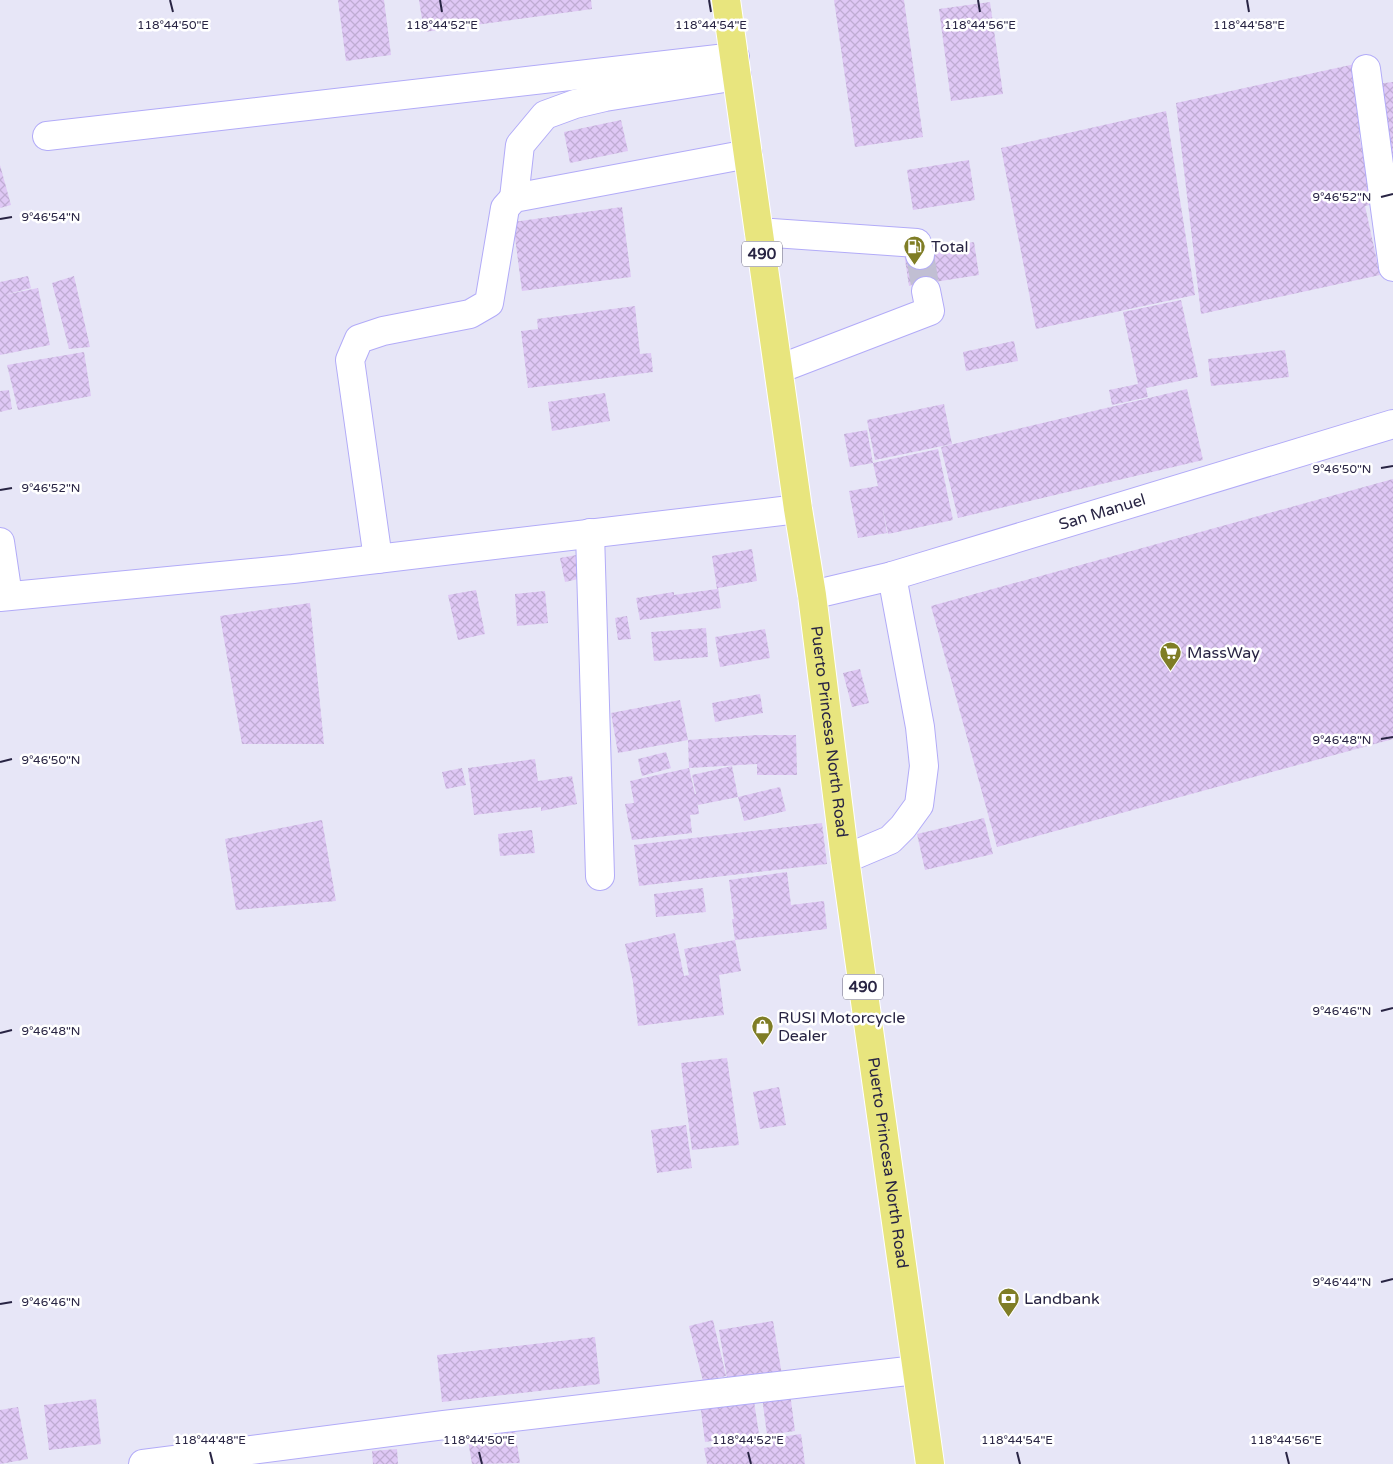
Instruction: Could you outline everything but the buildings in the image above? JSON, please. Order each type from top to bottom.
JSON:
[{"type":"main road","name":"Puerto Princesa North Road","points":[[726,0],[798,509],[812,595],[845,859],[930,1464]]},
{"type":"street","points":[[47,136],[736,66]]},
{"type":"street","points":[[378,559],[350,360],[359,340],[382,331],[470,314],[489,303],[505,208],[514,198],[520,145],[546,115],[575,104],[736,66]]},
{"type":"street","points":[[1366,69],[1393,268]]},
{"type":"street","points":[[514,198],[748,154]]},
{"type":"street","points":[[759,232],[917,243],[920,256]]},
{"type":"street","points":[[779,369],[930,311],[926,291]]},
{"type":"street","name":"San Manuel","points":[[812,595],[892,576],[1393,424]]},
{"type":"street","points":[[0,542],[4,596],[293,569],[798,509]]},
{"type":"street","points":[[590,533],[600,876]]},
{"type":"street","points":[[845,859],[890,840],[903,827],[919,805],[924,766],[920,727],[892,576]]},
{"type":"street","points":[[143,1464],[444,1424],[916,1370]]},
{"type":"tunnel","points":[[920,255],[926,291]]},
{"type":"place","name":"Total","points":[[915,266]]},
{"type":"place","name":"MassWay","points":[[1171,672]]},
{"type":"place","name":"RUSI Motorcycle Dealer","points":[[762,1046]]},
{"type":"place","name":"Landbank","points":[[1008,1318]]}]
